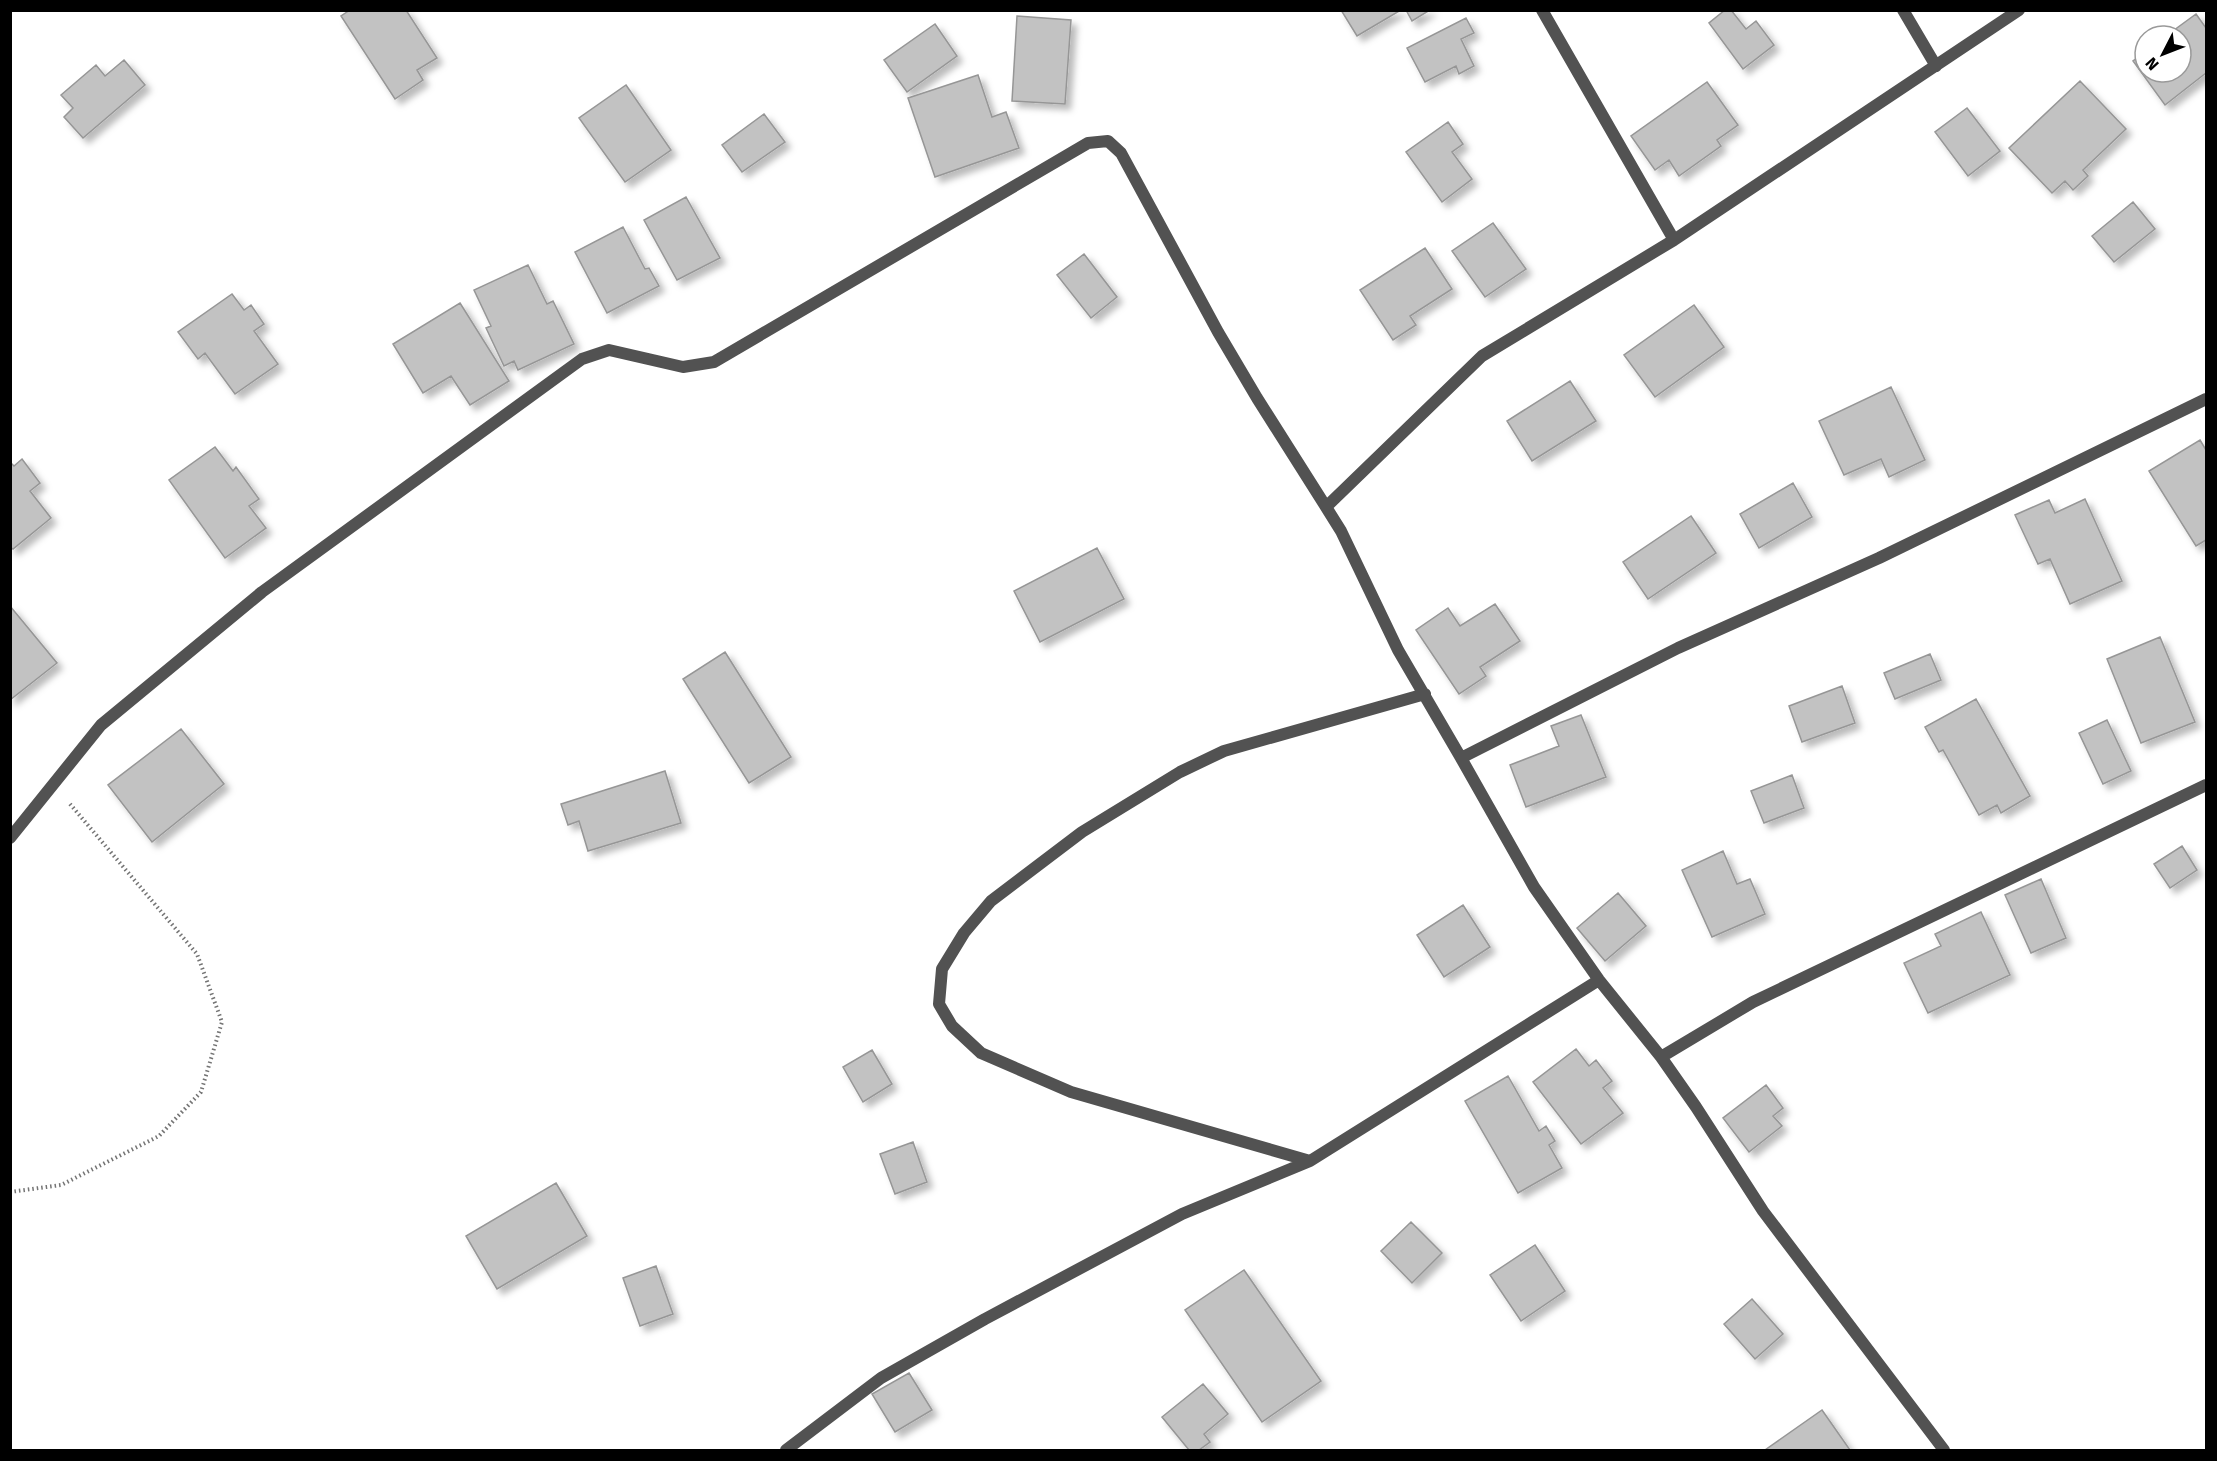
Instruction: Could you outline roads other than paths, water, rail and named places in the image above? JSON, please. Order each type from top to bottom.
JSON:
[{"type":"street","points":[[1542,10],[1674,240]]},
{"type":"street","points":[[1903,10],[1936,66]]},
{"type":"street","points":[[1326,507],[1482,356],[1674,240],[2019,10]]},
{"type":"street","points":[[10,838],[101,725],[262,592],[582,358],[609,350],[683,366],[714,362],[1088,143],[1108,141],[1121,153],[1218,332],[1341,531],[1398,650],[1534,887],[1599,980],[1661,1057],[1763,1211],[1944,1450]]},
{"type":"street","points":[[1461,758],[1678,648],[1879,558],[2206,399]]},
{"type":"street","points":[[1310,1161],[1071,1092],[981,1053],[952,1026],[939,1004],[942,969],[964,933],[992,902],[1082,832],[1180,772],[1224,751],[1425,694]]},
{"type":"street","points":[[1661,1057],[1753,1002],[2206,785]]},
{"type":"street","points":[[786,1450],[881,1378],[984,1319],[1182,1214],[1310,1161],[1599,980]]}]
